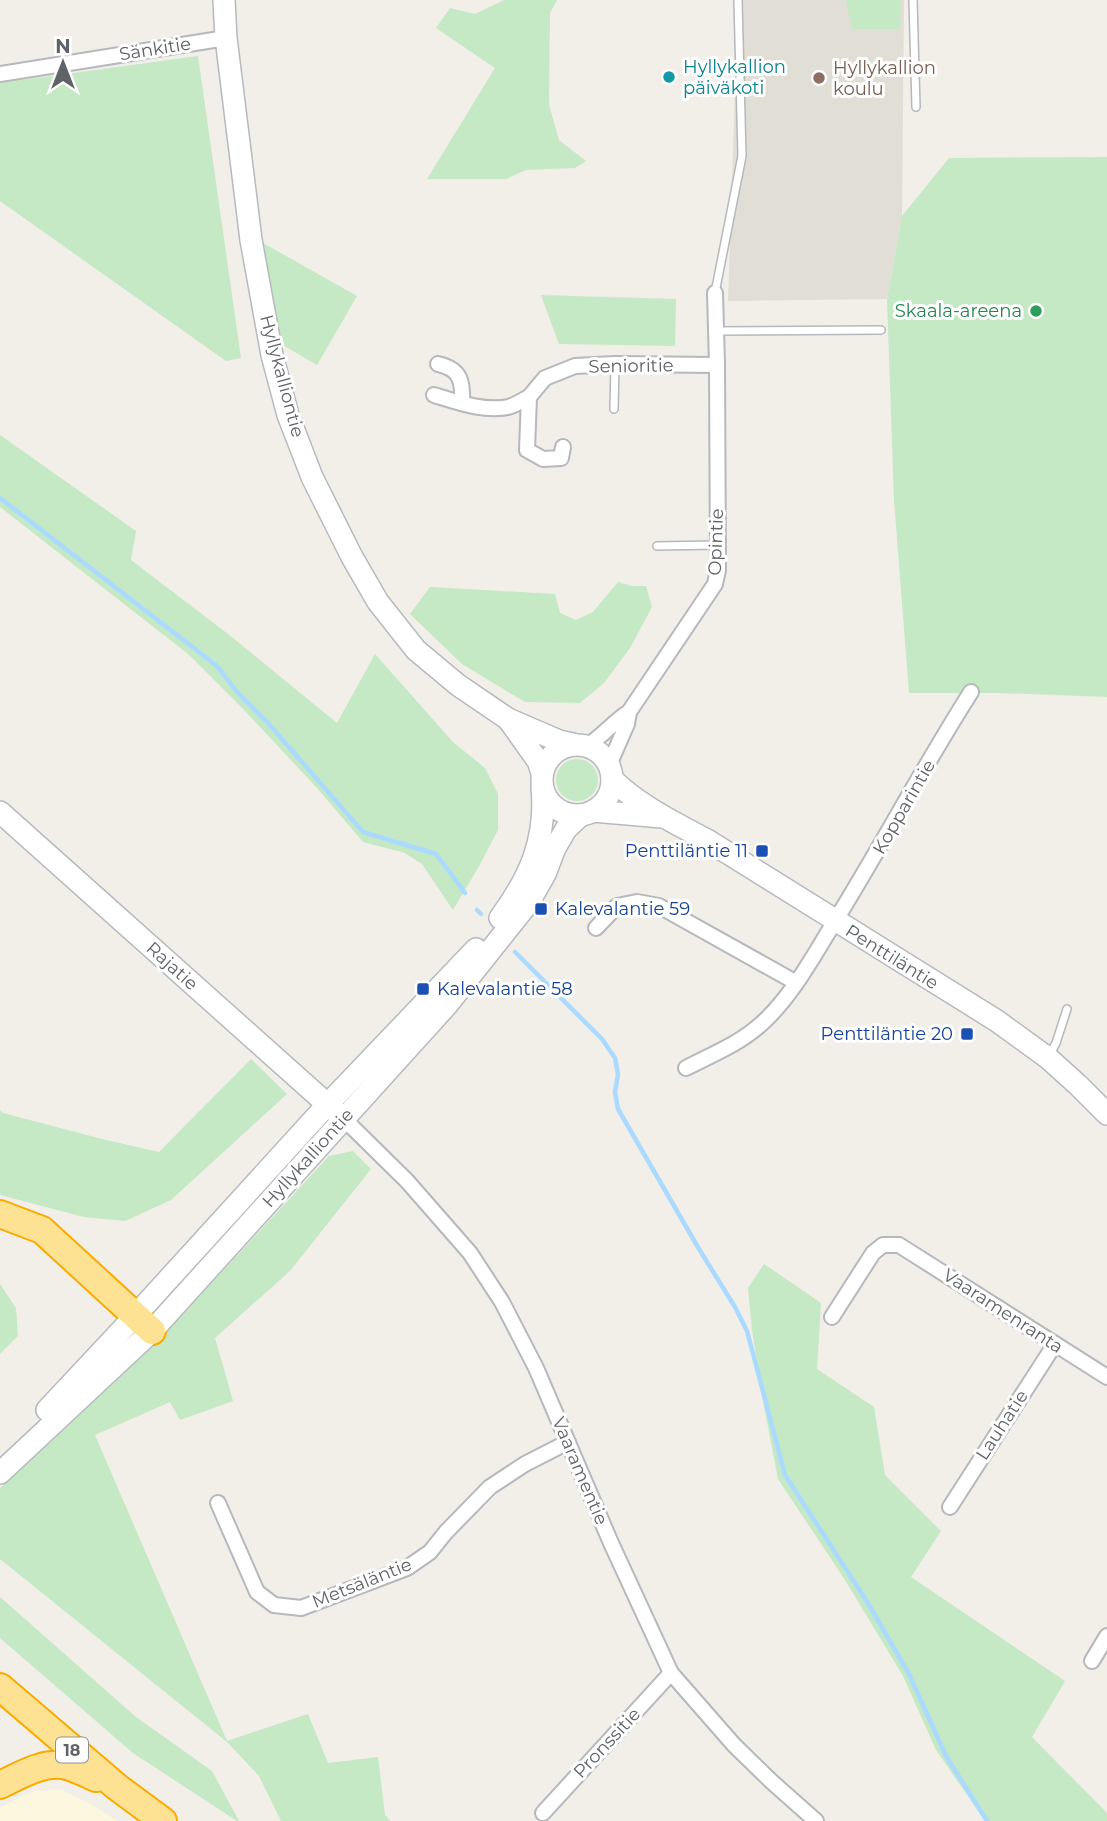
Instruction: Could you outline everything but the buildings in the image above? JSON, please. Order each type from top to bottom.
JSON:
[{"type":"highway","points":[[0,1214],[42,1230],[143,1323]]},
{"type":"highway","name":"18","points":[[0,1687],[117,1787],[163,1821]]},
{"type":"highway","points":[[0,1785],[40,1767],[54,1764],[69,1766],[117,1787]]},
{"type":"main road","name":"Hyllykalliontie","points":[[224,0],[226,38],[251,240],[272,355],[288,415],[312,477],[378,603],[416,650],[458,685],[508,719],[559,741],[580,745]]},
{"type":"main road","name":"Hyllykalliontie","points":[[0,1455],[143,1323],[327,1105],[486,938],[513,901],[530,870],[541,833],[544,806],[538,761],[508,719]]},
{"type":"main road","points":[[580,745],[600,753],[611,772],[610,792],[604,803],[587,813],[568,814],[556,809],[547,799],[542,780],[548,759],[559,749],[580,745]]},
{"type":"main road","name":"Penttiläntie","points":[[611,772],[623,790],[664,818],[707,840],[997,1021],[1048,1058],[1107,1114]]},
{"type":"main road","name":"Rajatie","points":[[0,812],[344,1119]]},
{"type":"main road","name":"Hyllykalliontie","points":[[0,1473],[344,1119],[447,1005],[529,902],[566,829],[587,813]]},
{"type":"main road","name":"Penttiläntie","points":[[587,813],[664,818]]},
{"type":"street","name":"Sänkitie","points":[[0,74],[226,38]]},
{"type":"street","name":"Opintie","points":[[580,745],[598,739],[629,712],[715,584],[718,570],[715,293]]},
{"type":"street","points":[[438,364],[448,366],[459,376],[463,388],[462,403]]},
{"type":"street","name":"Senioritie","points":[[529,397],[545,378],[575,366],[717,365]]},
{"type":"street","points":[[434,395],[496,408],[511,406],[529,397],[527,450],[543,459],[561,458],[563,447]]},
{"type":"street","name":"Kopparintie","points":[[686,1068],[740,1040],[781,1004],[869,868],[971,692]]},
{"type":"street","points":[[611,772],[629,712]]},
{"type":"street","points":[[596,928],[617,906],[637,902],[659,906],[795,982]]},
{"type":"street","name":"Vaaramentie","points":[[344,1119],[407,1181],[470,1253],[502,1302],[536,1368],[611,1543],[671,1673],[734,1745],[816,1821]]},
{"type":"street","name":"Vaaramenranta","points":[[832,1317],[873,1253],[883,1245],[899,1245],[1107,1377]]},
{"type":"street","name":"Lauhatie","points":[[950,1507],[1055,1344]]},
{"type":"street","name":"Metsäläntie","points":[[218,1503],[257,1592],[274,1605],[301,1608],[407,1568],[430,1552],[490,1487],[525,1464],[568,1442]]},
{"type":"street","points":[[1092,1661],[1107,1636]]},
{"type":"street","name":"Pronssitie","points":[[543,1813],[671,1673]]},
{"type":"lane","points":[[715,293],[742,156],[738,0]]},
{"type":"lane","points":[[913,0],[916,107]]},
{"type":"lane","points":[[715,331],[881,330]]},
{"type":"lane","points":[[614,409],[615,364]]},
{"type":"lane","points":[[657,546],[717,545]]},
{"type":"lane","points":[[1048,1058],[1067,1009]]},
{"type":"shaded area","name":"Hyllykallion koulu","points":[[738,0],[904,0],[902,216],[887,299],[728,301]]},
{"type":"shaded area","points":[[61,1790],[91,1804],[117,1821],[0,1821],[0,1808],[33,1791]]},
{"type":"green space","points":[[504,0],[557,0],[550,13],[549,105],[559,140],[586,161],[575,168],[526,170],[506,179],[427,179],[495,68],[436,28],[450,8],[475,14]]},
{"type":"green space","points":[[846,0],[901,0],[900,29],[852,29]]},
{"type":"green space","points":[[198,56],[241,358],[226,361],[0,201],[0,83]]},
{"type":"green space","points":[[1107,157],[1107,697],[909,693],[894,500],[887,299],[902,216],[949,158]]},
{"type":"green space","points":[[263,243],[357,296],[317,365],[281,344]]},
{"type":"green space","points":[[541,295],[676,299],[675,346],[559,344]]},
{"type":"green space","points":[[0,435],[136,531],[131,560],[228,634],[337,723],[375,654],[453,742],[485,768],[498,794],[498,830],[453,910],[422,864],[405,853],[363,842],[317,788],[188,654],[0,507]]},
{"type":"green space","points":[[618,582],[646,586],[652,607],[630,648],[604,683],[580,703],[525,702],[462,664],[410,614],[430,587],[555,594],[560,613],[576,620],[593,612]]},
{"type":"green space","points":[[577,759],[592,765],[598,780],[592,795],[577,801],[562,795],[556,780],[562,765]]},
{"type":"green space","points":[[251,1059],[287,1094],[171,1200],[125,1221],[84,1217],[0,1195],[0,1110],[3,1113],[159,1152]]},
{"type":"green space","points":[[353,1151],[371,1169],[290,1271],[215,1338],[233,1401],[180,1420],[170,1402],[95,1435],[227,1741],[308,1714],[328,1763],[378,1757],[385,1815],[390,1821],[281,1821],[259,1776],[227,1742],[0,1559],[0,1488],[159,1340],[329,1156]]},
{"type":"green space","points":[[764,1264],[821,1303],[817,1369],[874,1407],[885,1475],[941,1531],[911,1577],[1065,1681],[1032,1737],[1107,1813],[1107,1821],[985,1821],[936,1750],[903,1676],[845,1580],[778,1479],[763,1401],[748,1288]]},
{"type":"green space","points":[[0,1284],[16,1308],[18,1336],[0,1354]]},
{"type":"green space","points":[[0,1597],[136,1717],[212,1771],[239,1821],[133,1753],[0,1638]]},
{"type":"waterway","points":[[0,498],[217,666],[237,692],[268,723],[363,832],[436,854],[465,893]]},
{"type":"waterway","points":[[477,910],[481,914]]},
{"type":"waterway","points":[[515,952],[602,1039],[615,1058],[618,1109],[747,1331],[785,1475],[866,1600],[909,1674],[946,1756],[987,1821]]},
{"type":"place","name":"Hyllykallion päiväkoti","points":[[669,77]]},
{"type":"place","name":"Hyllykallion koulu","points":[[819,78]]},
{"type":"place","name":"Skaala-areena","points":[[1036,311]]},
{"type":"place","name":"Penttiläntie 11","points":[[762,851]]},
{"type":"place","name":"Kalevalantie 59","points":[[541,909]]},
{"type":"place","name":"Kalevalantie 58","points":[[423,989]]},
{"type":"place","name":"Penttiläntie 20","points":[[967,1034]]}]
